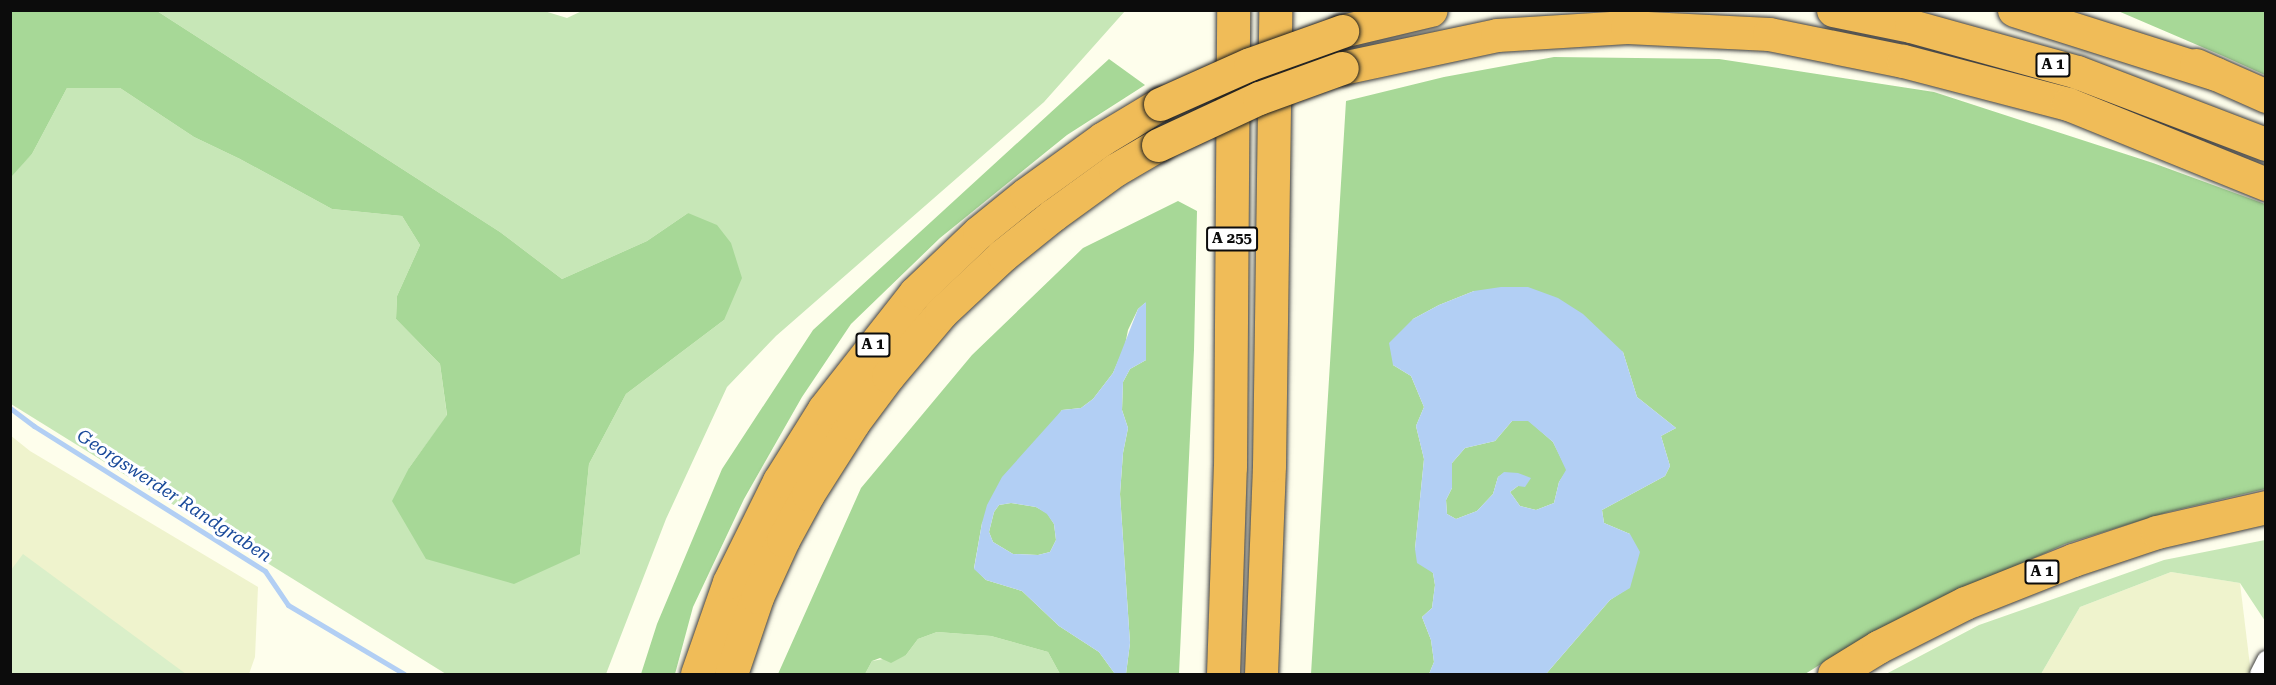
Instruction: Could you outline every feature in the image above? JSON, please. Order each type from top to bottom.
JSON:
[{"type":"highway","name":"A 255","points":[[1223,675],[1230,468],[1233,10]]},
{"type":"highway","name":"A 1","points":[[697,675],[729,582],[779,481],[824,409],[915,293],[979,232],[1026,194],[1102,139],[1160,104],[1250,64],[1342,31],[1431,10]]},
{"type":"highway","name":"A 1","points":[[1833,10],[1911,26],[2077,72],[2265,144]]},
{"type":"highway","points":[[2014,10],[2216,74]]},
{"type":"highway","points":[[2082,10],[2265,96]]},
{"type":"highway","name":"A 255","points":[[1261,675],[1269,453],[1276,13]]},
{"type":"highway","points":[[731,675],[757,597],[783,540],[808,494],[853,423],[888,376],[941,314],[1003,255],[1115,170],[1158,145],[1259,98],[1342,68],[1497,35],[1627,27],[1769,34],[1903,61],[2068,104],[2265,184]]},
{"type":"highway","name":"A 1","points":[[1833,675],[1878,648],[1965,603],[2073,560],[2157,532],[2265,507]]},
{"type":"street","points":[[2259,675],[2265,660]]},
{"type":"green space","points":[[11,10],[157,11],[500,232],[562,279],[647,241],[688,213],[717,225],[731,243],[742,278],[724,320],[626,394],[589,464],[580,554],[514,584],[426,559],[392,501],[409,468],[447,415],[440,364],[396,319],[397,296],[420,245],[402,216],[332,209],[194,137],[120,88],[67,88],[32,154],[11,177]]},
{"type":"green space","points":[[541,10],[567,18],[584,10],[1125,11],[1044,102],[776,336],[727,387],[666,519],[606,674],[446,674],[11,404],[10,177],[32,154],[67,88],[120,88],[194,137],[332,209],[402,216],[420,245],[397,296],[396,319],[440,364],[447,416],[409,468],[580,554],[589,464],[626,394],[724,320],[688,213],[647,241],[562,279],[500,232],[157,11]]},
{"type":"green space","points":[[2118,11],[2264,11],[2265,75],[2223,56]]},
{"type":"green space","points":[[1554,57],[1719,59],[1934,92],[2153,163],[2265,204],[2265,489],[2168,512],[2065,544],[1874,631],[1805,674],[1546,674],[1610,600],[1630,587],[1630,534],[1604,523],[1602,510],[1665,476],[1670,466],[1661,436],[1676,428],[1637,397],[1623,352],[1474,291],[1439,305],[1413,319],[1393,365],[1411,376],[1424,407],[1416,426],[1424,459],[1415,549],[1433,573],[1435,585],[1432,608],[1422,617],[1431,640],[1434,662],[1429,674],[1311,674],[1346,101],[1444,77]]},
{"type":"green space","points":[[1109,59],[1145,85],[1067,135],[940,238],[851,324],[802,397],[744,499],[693,607],[675,674],[641,674],[657,624],[722,469],[813,330]]},
{"type":"green space","points":[[1178,201],[1197,211],[1194,350],[1179,674],[1126,674],[1130,643],[1120,494],[1123,453],[1128,428],[1122,410],[1123,382],[1130,369],[1146,360],[1145,303],[1138,309],[1128,330],[1125,345],[1113,373],[1093,399],[1081,408],[1062,410],[982,523],[974,568],[986,580],[1022,591],[1059,626],[1099,652],[1115,674],[1060,674],[1048,652],[991,636],[937,632],[918,639],[906,655],[891,663],[880,658],[872,661],[865,674],[778,674],[861,488],[972,355],[1083,248]]},
{"type":"green space","points":[[1528,420],[1553,442],[1567,470],[1559,482],[1554,503],[1536,510],[1520,506],[1510,492],[1518,486],[1518,473],[1504,473],[1498,477],[1493,494],[1477,511],[1456,519],[1447,514],[1446,500],[1452,488],[1452,463],[1465,448],[1495,441],[1512,421]]},
{"type":"green space","points":[[10,435],[30,451],[258,587],[255,657],[249,674],[11,674]]},
{"type":"green space","points":[[1011,503],[1036,507],[1047,513],[1054,524],[1056,540],[1050,552],[1038,555],[1013,554],[993,542],[989,532],[994,512],[999,505]]},
{"type":"green space","points":[[2265,540],[2265,621],[2240,583],[2171,572],[2080,607],[2041,674],[1886,674],[1979,625],[2164,560]]},
{"type":"green space","points":[[23,554],[186,674],[11,674],[11,570]]},
{"type":"green space","points":[[2171,572],[2240,583],[2251,674],[2041,674],[2080,607]]},
{"type":"green space","points":[[937,632],[991,636],[1048,652],[1060,674],[865,674],[872,661],[906,655],[918,639]]},
{"type":"water","points":[[1501,287],[1528,287],[1558,298],[1583,314],[1623,352],[1637,397],[1676,428],[1661,436],[1670,466],[1665,476],[1602,510],[1604,523],[1630,534],[1640,552],[1630,588],[1610,600],[1546,674],[1429,674],[1434,662],[1431,640],[1422,617],[1432,608],[1435,585],[1433,573],[1417,563],[1415,549],[1424,459],[1416,426],[1424,407],[1411,376],[1393,365],[1389,343],[1413,319],[1439,305],[1474,291]],"holes":[[[1512,421],[1528,421],[1553,442],[1566,470],[1559,482],[1554,503],[1536,510],[1520,506],[1510,492],[1518,486],[1525,487],[1531,478],[1518,473],[1504,472],[1498,477],[1493,494],[1477,511],[1456,519],[1447,514],[1446,500],[1452,488],[1452,463],[1465,448],[1495,441]]]},
{"type":"water","points":[[1146,302],[1146,360],[1130,369],[1123,382],[1122,410],[1128,428],[1123,453],[1120,494],[1130,643],[1126,674],[1115,674],[1099,652],[1059,626],[1022,591],[986,580],[974,569],[987,505],[1002,477],[1062,410],[1081,408],[1093,399],[1113,373],[1138,309]],"holes":[[[1011,503],[1036,507],[1047,514],[1054,524],[1056,540],[1050,552],[1038,555],[1013,554],[993,542],[989,532],[994,512],[999,505]]]},
{"type":"waterway","name":"Georgswerder Randgraben","points":[[10,408],[34,426],[265,571],[288,605],[404,674]]}]
